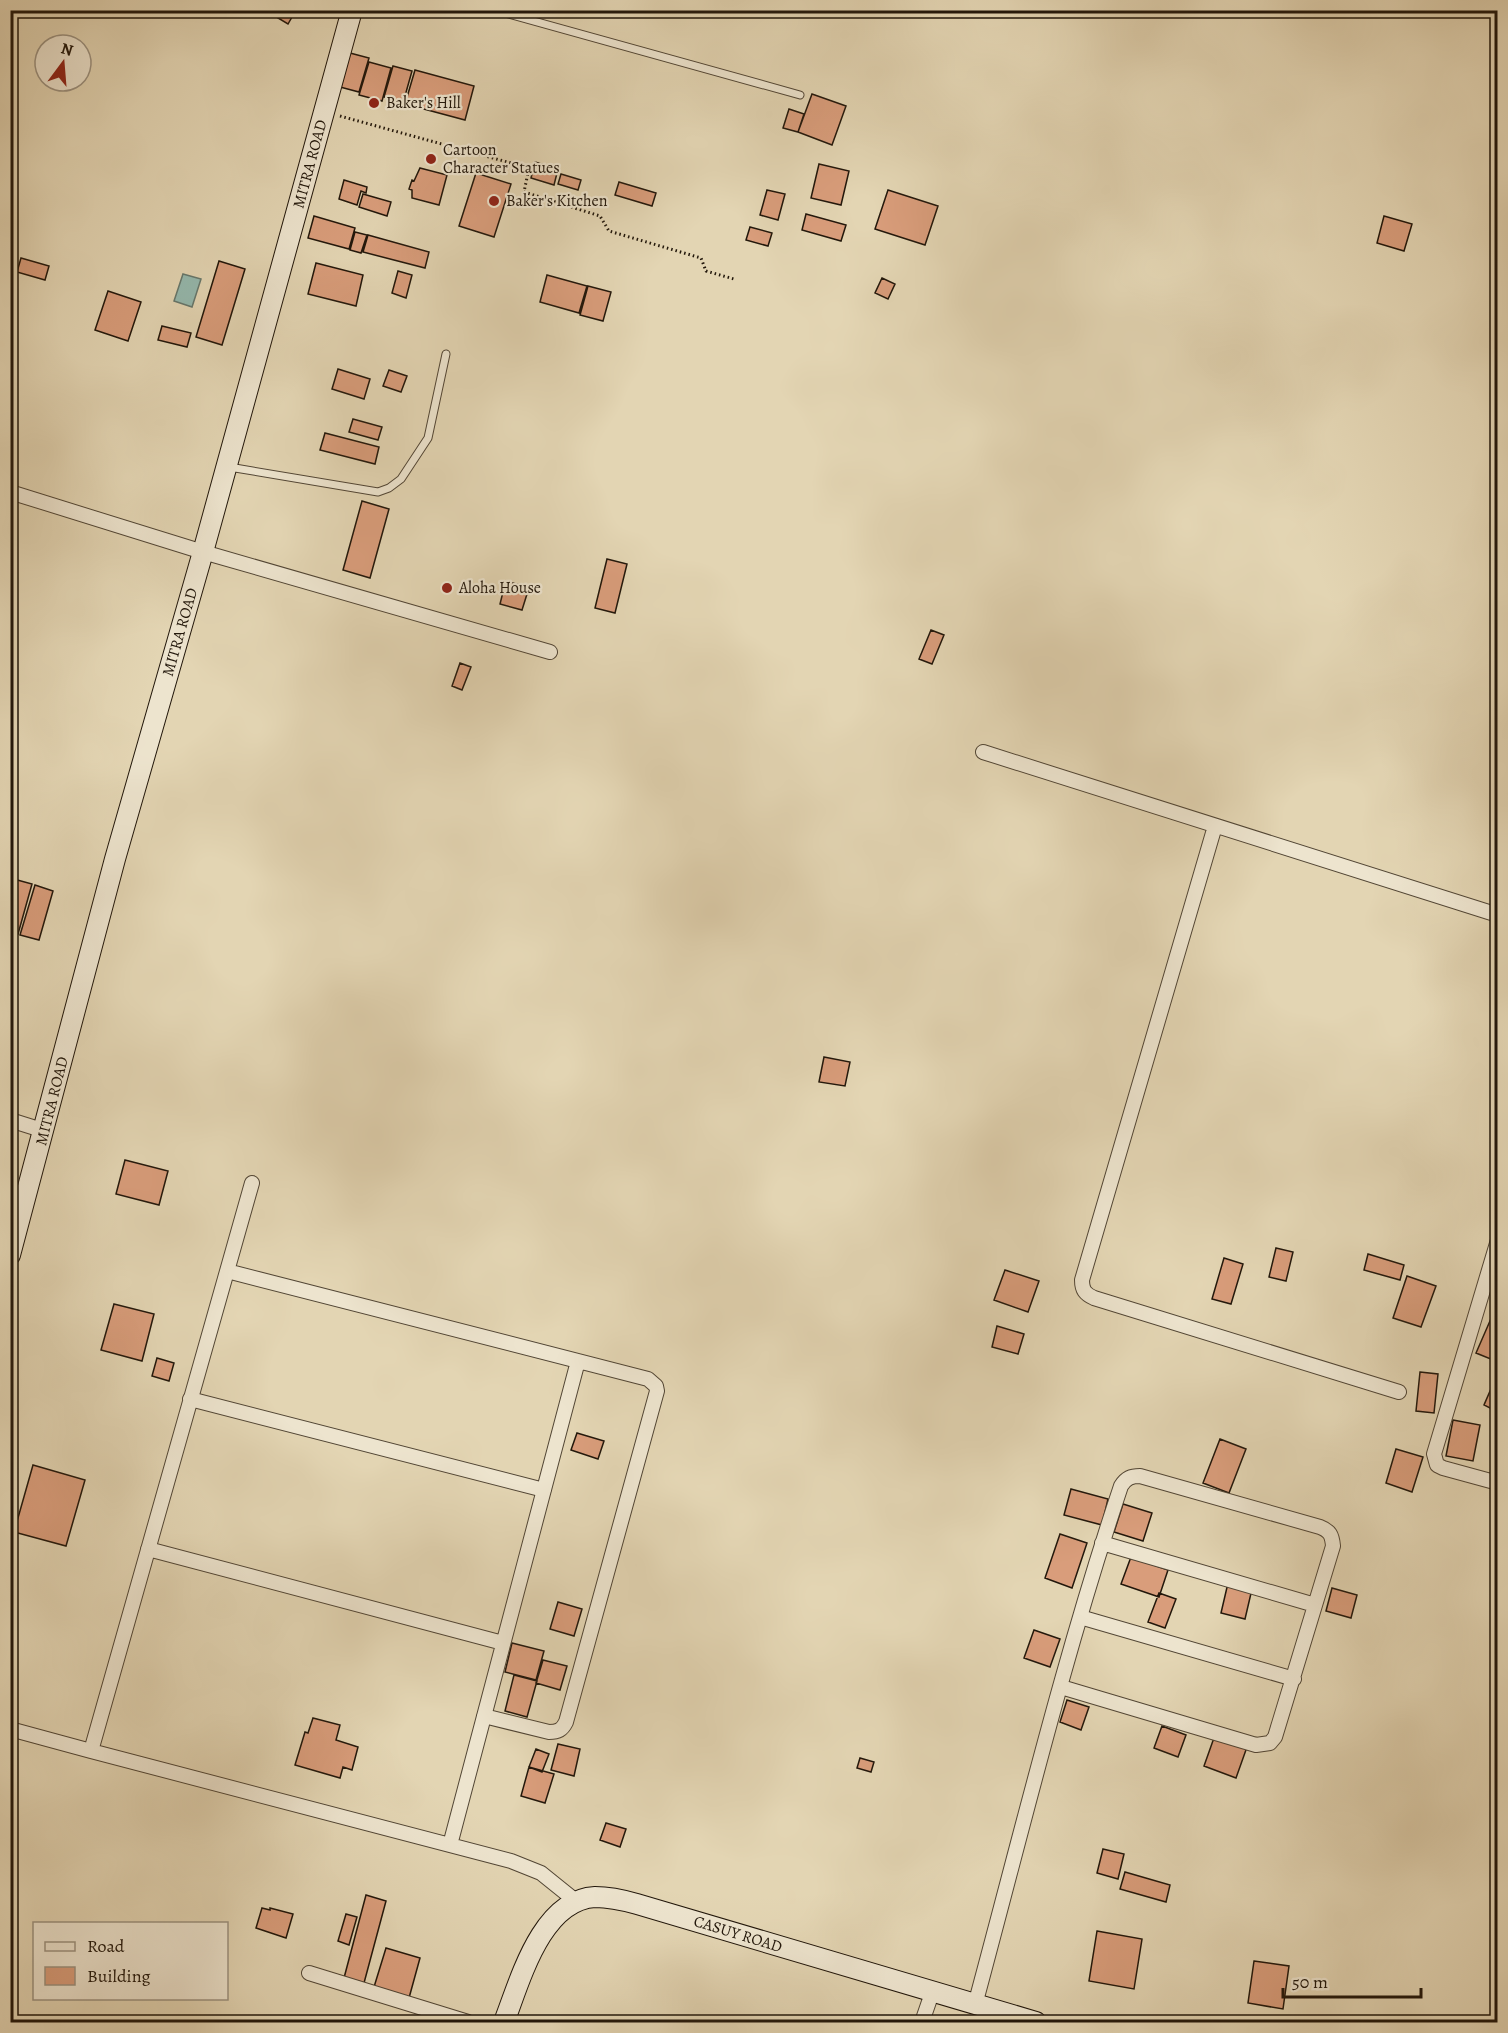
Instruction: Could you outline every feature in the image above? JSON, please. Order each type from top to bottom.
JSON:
[{"type":"street","name":"MITRA ROAD","points":[[10,1255],[45,1131],[115,859],[203,552],[352,10]]},
{"type":"street","points":[[10,492],[203,552],[549,652]]},
{"type":"street","points":[[983,752],[1497,915]]},
{"type":"street","points":[[1215,826],[1082,1280],[1082,1287],[1086,1294],[1094,1298],[1399,1392]]},
{"type":"street","points":[[10,1120],[45,1131]]},
{"type":"street","points":[[91,1751],[252,1183]]},
{"type":"street","points":[[1497,1240],[1434,1454],[1437,1465],[1443,1468],[1497,1483]]},
{"type":"street","points":[[227,1271],[648,1379],[656,1386],[657,1391],[566,1722],[562,1729],[549,1732],[484,1716]]},
{"type":"street","points":[[450,1845],[578,1361]]},
{"type":"street","points":[[190,1399],[544,1490]]},
{"type":"street","points":[[975,2005],[1061,1687],[1080,1617],[1102,1543],[1125,1480],[1131,1476],[1140,1476],[1308,1523],[1328,1530],[1332,1537],[1333,1546],[1294,1679],[1275,1737],[1270,1743],[1263,1745],[1061,1687]]},
{"type":"street","points":[[1102,1543],[1315,1605]]},
{"type":"street","points":[[148,1549],[503,1643]]},
{"type":"street","points":[[1080,1617],[1294,1679]]},
{"type":"street","points":[[10,1730],[511,1861],[534,1869],[554,1881],[577,1902]]},
{"type":"street","name":"CASUY ROAD","points":[[504,2022],[529,1958],[546,1928],[557,1915],[577,1902],[594,1897],[614,1898],[637,1904],[1036,2022]]},
{"type":"street","points":[[309,1972],[468,2022]]},
{"type":"street","points":[[922,2022],[932,1993]]},
{"type":"lane","points":[[494,10],[800,95]]},
{"type":"lane","points":[[226,466],[378,492],[389,488],[401,479],[429,438],[446,354]]},
{"type":"path","points":[[324,112],[529,168],[524,192],[600,216],[609,231],[701,258],[706,271],[734,279]]},
{"type":"water","points":[[183,274],[201,279],[192,307],[174,301]]},
{"type":"building","points":[[276,10],[296,10],[288,24],[273,15]]},
{"type":"building","points":[[350,53],[369,58],[359,92],[340,87]]},
{"type":"building","points":[[369,62],[391,68],[382,101],[359,95]]},
{"type":"building","points":[[393,66],[412,71],[403,103],[384,97]]},
{"type":"building","points":[[415,70],[474,86],[465,120],[405,104]]},
{"type":"building","points":[[812,94],[846,106],[832,145],[798,132]]},
{"type":"building","points":[[789,109],[804,114],[798,132],[783,128]]},
{"type":"building","points":[[535,162],[558,169],[554,185],[531,178]]},
{"type":"building","points":[[819,164],[849,171],[841,205],[811,198]]},
{"type":"building","points":[[420,168],[447,175],[439,205],[412,198],[412,190],[409,189]]},
{"type":"building","points":[[476,173],[511,184],[494,237],[459,226]]},
{"type":"building","points":[[561,174],[581,180],[578,190],[558,184]]},
{"type":"building","points":[[344,180],[367,187],[366,193],[361,191],[357,205],[339,199]]},
{"type":"building","points":[[619,182],[656,193],[652,206],[615,195]]},
{"type":"building","points":[[767,190],[785,194],[778,220],[760,215]]},
{"type":"building","points":[[888,190],[938,206],[925,245],[875,229]]},
{"type":"building","points":[[363,194],[391,202],[387,216],[359,207]]},
{"type":"building","points":[[806,214],[846,225],[841,241],[802,230]]},
{"type":"building","points":[[314,216],[355,228],[349,249],[308,238]]},
{"type":"building","points":[[1384,216],[1412,224],[1404,251],[1377,243]]},
{"type":"building","points":[[750,227],[772,233],[768,246],[746,240]]},
{"type":"building","points":[[355,232],[367,235],[361,253],[350,250]]},
{"type":"building","points":[[368,235],[429,252],[425,268],[363,252]]},
{"type":"building","points":[[21,258],[49,266],[45,280],[17,272]]},
{"type":"building","points":[[219,261],[245,269],[222,345],[196,337]]},
{"type":"building","points":[[316,263],[363,275],[356,306],[308,294]]},
{"type":"building","points":[[398,271],[412,275],[406,298],[392,293]]},
{"type":"building","points":[[547,275],[587,286],[579,313],[540,302]]},
{"type":"building","points":[[882,278],[895,284],[888,299],[875,293]]},
{"type":"building","points":[[588,286],[611,292],[603,321],[580,315]]},
{"type":"building","points":[[108,291],[141,302],[128,341],[95,330]]},
{"type":"building","points":[[162,326],[191,333],[187,347],[158,340]]},
{"type":"building","points":[[338,369],[370,379],[364,399],[332,389]]},
{"type":"building","points":[[389,370],[407,376],[401,392],[383,386]]},
{"type":"building","points":[[353,419],[382,427],[378,440],[349,432]]},
{"type":"building","points":[[325,433],[379,447],[375,464],[320,450]]},
{"type":"building","points":[[362,501],[389,509],[370,578],[343,570]]},
{"type":"building","points":[[607,559],[627,564],[615,613],[595,608]]},
{"type":"building","points":[[509,582],[520,585],[518,592],[527,594],[522,610],[500,604],[504,588],[507,589]]},
{"type":"building","points":[[931,630],[944,635],[932,664],[919,659]]},
{"type":"building","points":[[460,663],[471,667],[462,690],[452,686]]},
{"type":"building","points":[[10,878],[32,884],[18,934],[10,932]]},
{"type":"building","points":[[35,885],[53,891],[39,940],[20,935]]},
{"type":"building","points":[[824,1057],[850,1062],[845,1086],[819,1082]]},
{"type":"building","points":[[125,1160],[168,1171],[159,1205],[116,1194]]},
{"type":"building","points":[[1276,1248],[1293,1252],[1286,1281],[1269,1277]]},
{"type":"building","points":[[1368,1254],[1404,1265],[1400,1280],[1364,1270]]},
{"type":"building","points":[[1224,1258],[1243,1264],[1231,1304],[1212,1299]]},
{"type":"building","points":[[1005,1270],[1039,1281],[1028,1312],[994,1300]]},
{"type":"building","points":[[1407,1276],[1436,1286],[1421,1327],[1393,1318]]},
{"type":"building","points":[[114,1304],[154,1314],[142,1361],[101,1350]]},
{"type":"building","points":[[1493,1314],[1498,1315],[1498,1362],[1476,1353]]},
{"type":"building","points":[[997,1326],[1024,1334],[1018,1354],[992,1347]]},
{"type":"building","points":[[157,1358],[174,1363],[169,1381],[152,1376]]},
{"type":"building","points":[[1420,1372],[1438,1374],[1434,1413],[1416,1411]]},
{"type":"building","points":[[1498,1376],[1498,1412],[1484,1405]]},
{"type":"building","points":[[1453,1420],[1480,1425],[1473,1461],[1446,1456]]},
{"type":"building","points":[[577,1433],[604,1441],[598,1459],[571,1450]]},
{"type":"building","points":[[1220,1439],[1246,1449],[1229,1493],[1203,1483]]},
{"type":"building","points":[[1396,1449],[1423,1457],[1412,1492],[1386,1483]]},
{"type":"building","points":[[33,1465],[85,1480],[66,1546],[14,1532]]},
{"type":"building","points":[[1071,1489],[1108,1499],[1102,1525],[1064,1515]]},
{"type":"building","points":[[1123,1504],[1152,1513],[1143,1541],[1114,1532]]},
{"type":"building","points":[[1060,1534],[1087,1543],[1072,1588],[1045,1578]]},
{"type":"building","points":[[1131,1557],[1168,1570],[1159,1597],[1121,1584]]},
{"type":"building","points":[[1228,1583],[1252,1589],[1245,1619],[1221,1613]]},
{"type":"building","points":[[1332,1588],[1357,1595],[1351,1618],[1326,1611]]},
{"type":"building","points":[[1159,1593],[1176,1599],[1165,1628],[1148,1622]]},
{"type":"building","points":[[558,1602],[582,1609],[574,1636],[550,1629]]},
{"type":"building","points":[[1034,1630],[1060,1639],[1050,1667],[1024,1658]]},
{"type":"building","points":[[512,1643],[544,1651],[536,1680],[505,1672]]},
{"type":"building","points":[[543,1660],[567,1666],[560,1690],[536,1683]]},
{"type":"building","points":[[514,1675],[537,1681],[527,1717],[505,1711]]},
{"type":"building","points":[[1067,1700],[1089,1707],[1081,1730],[1060,1722]]},
{"type":"building","points":[[313,1718],[340,1725],[336,1740],[358,1747],[352,1770],[343,1767],[340,1778],[295,1765],[305,1732],[308,1733]]},
{"type":"building","points":[[1162,1726],[1186,1735],[1178,1757],[1154,1748]]},
{"type":"building","points":[[1215,1735],[1247,1747],[1236,1778],[1204,1766]]},
{"type":"building","points":[[558,1744],[580,1749],[574,1776],[551,1770]]},
{"type":"building","points":[[536,1749],[549,1754],[542,1772],[529,1767]]},
{"type":"building","points":[[860,1758],[874,1762],[871,1772],[857,1768]]},
{"type":"building","points":[[529,1767],[554,1774],[545,1803],[521,1796]]},
{"type":"building","points":[[606,1823],[626,1829],[620,1847],[600,1840]]},
{"type":"building","points":[[1103,1849],[1124,1854],[1118,1879],[1097,1873]]},
{"type":"building","points":[[1125,1872],[1170,1885],[1166,1902],[1120,1889]]},
{"type":"building","points":[[366,1895],[386,1901],[364,1983],[344,1978]]},
{"type":"building","points":[[262,1908],[293,1914],[286,1938],[256,1928]]},
{"type":"building","points":[[346,1914],[357,1917],[349,1945],[338,1941]]},
{"type":"building","points":[[1097,1931],[1142,1939],[1134,1989],[1089,1981]]},
{"type":"building","points":[[386,1948],[420,1958],[409,1998],[374,1987]]},
{"type":"building","points":[[1254,1961],[1289,1966],[1283,2009],[1248,2003]]},
{"type":"place","name":"Baker's Hill","points":[[374,103]]},
{"type":"place","name":"Cartoon Character Statues","points":[[431,159]]},
{"type":"place","name":"Baker's Kitchen","points":[[494,201]]},
{"type":"place","name":"Aloha House","points":[[447,588]]}]
